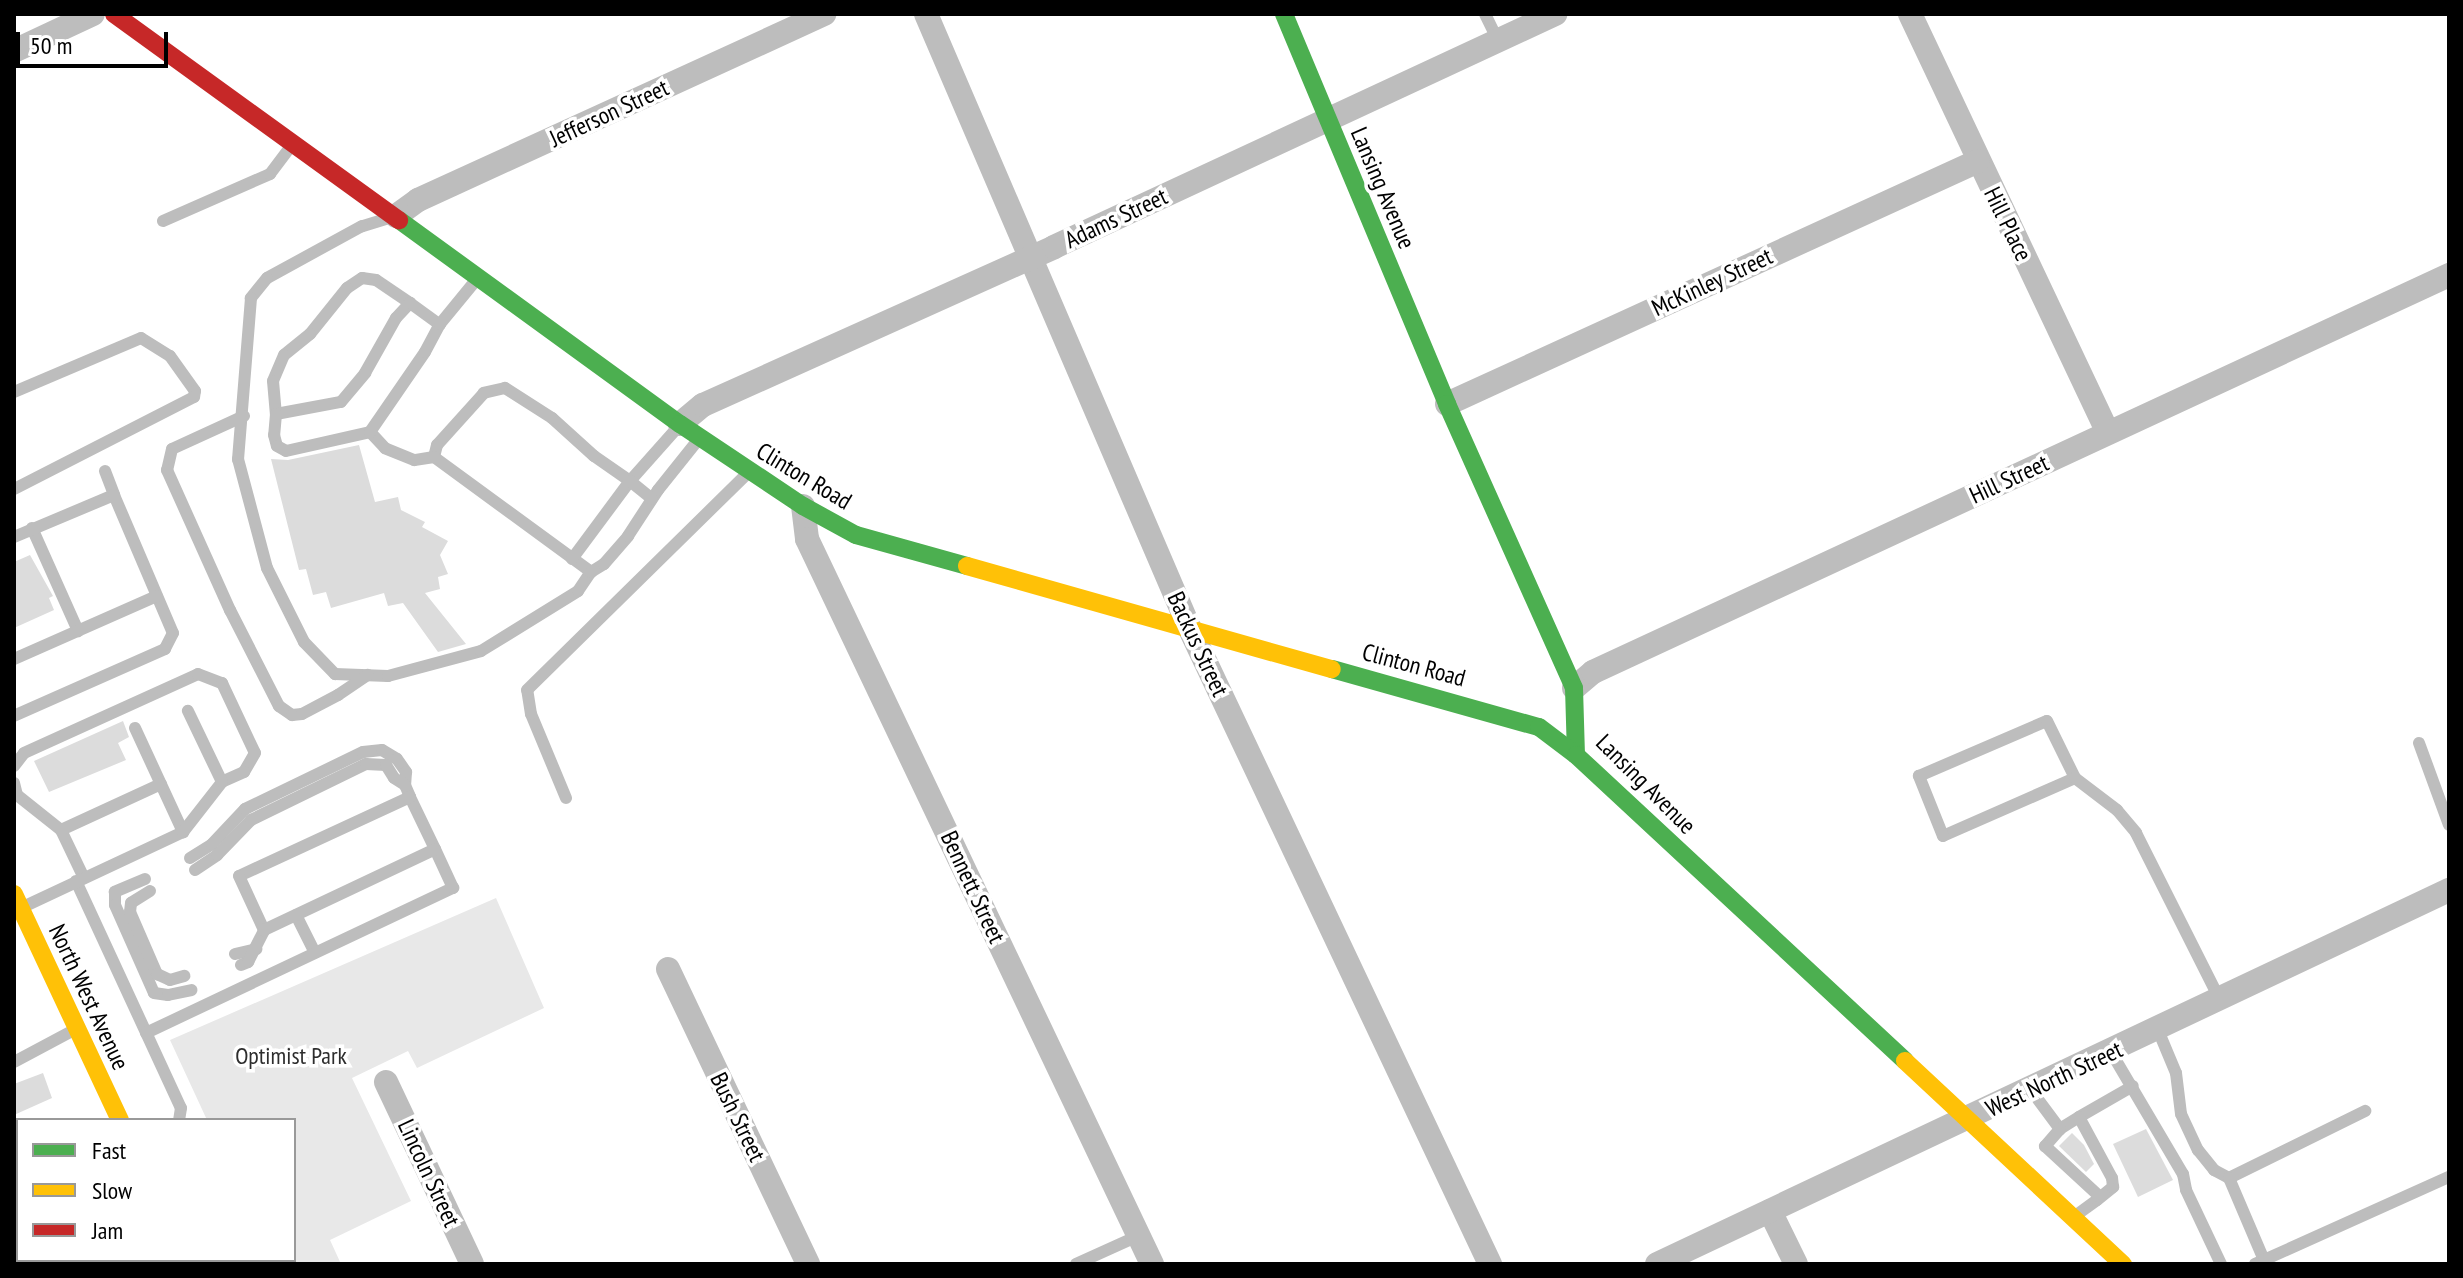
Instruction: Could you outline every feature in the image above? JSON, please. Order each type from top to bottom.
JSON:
[{"type":"main road","name":"Clinton Road","points":[[114,14],[690,431],[803,506],[876,543],[1510,716],[1539,727],[1576,755]]},
{"type":"main road","name":"Lansing Avenue","points":[[1284,14],[1447,404],[1574,688],[1576,755],[1970,1118],[2123,1264]]},
{"type":"main road","name":"North West Avenue","points":[[16,905],[119,1118]]},
{"type":"main road","points":[[2089,1233],[2106,1264]]},
{"type":"street","points":[[14,51],[93,14]]},
{"type":"street","name":"Jefferson Street","points":[[396,216],[432,194],[825,14]]},
{"type":"street","name":"Backus Street","points":[[926,14],[1189,627],[1490,1264]]},
{"type":"street","name":"Adams Street","points":[[690,431],[703,405],[1555,14]]},
{"type":"street","name":"Hill Place","points":[[1910,14],[2108,433]]},
{"type":"street","name":"McKinley Street","points":[[1447,404],[1978,161]]},
{"type":"street","name":"Hill Street","points":[[1574,688],[1593,672],[2449,275]]},
{"type":"street","name":"Bennett Street","points":[[803,506],[807,539],[1152,1264]]},
{"type":"street","name":"West North Street","points":[[1657,1264],[2449,890]]},
{"type":"street","name":"Bush Street","points":[[668,969],[808,1264]]},
{"type":"street","name":"Lincoln Street","points":[[386,1082],[472,1264]]},
{"type":"street","points":[[1770,1211],[1796,1264]]},
{"type":"lane","points":[[1485,14],[1498,41]]},
{"type":"lane","points":[[163,221],[270,174],[294,143]]},
{"type":"lane","points":[[396,216],[362,226],[267,278],[251,298],[244,416],[238,459],[267,568],[304,642],[335,674],[388,676],[481,651],[578,591],[591,572],[604,564],[628,536],[690,431]]},
{"type":"lane","points":[[440,325],[376,280],[362,278],[347,288],[310,334],[284,355],[273,381],[277,446],[286,451],[370,432],[440,325],[479,277]]},
{"type":"lane","points":[[276,414],[341,402],[365,373],[396,318],[410,303]]},
{"type":"lane","points":[[14,392],[141,338],[170,356],[195,391],[194,397],[14,489]]},
{"type":"lane","points":[[434,457],[437,445],[484,393],[505,388],[552,418],[594,456],[652,499]]},
{"type":"lane","points":[[244,416],[172,449],[167,470],[230,610],[279,706],[292,715],[302,714],[368,675]]},
{"type":"lane","points":[[572,559],[630,481],[690,431]]},
{"type":"lane","points":[[370,432],[385,448],[414,460],[434,457],[591,572]]},
{"type":"lane","points":[[14,716],[165,649],[173,633],[105,471]]},
{"type":"lane","points":[[566,798],[531,714],[527,690],[750,472]]},
{"type":"lane","points":[[14,537],[114,495]]},
{"type":"lane","points":[[32,528],[78,631]]},
{"type":"lane","points":[[14,659],[157,596]]},
{"type":"lane","points":[[14,766],[24,753],[198,674],[222,683],[255,753],[244,772],[222,782],[183,832],[80,880],[16,905]]},
{"type":"lane","points":[[188,711],[222,782]]},
{"type":"lane","points":[[2075,778],[1943,836],[1919,776],[2047,721],[2075,778],[2117,810],[2136,833],[2219,998]]},
{"type":"lane","points":[[135,728],[183,832]]},
{"type":"lane","points":[[2419,743],[2449,825]]},
{"type":"lane","points":[[146,1033],[453,888],[408,791],[406,772],[397,759],[382,750],[363,752],[245,809],[192,864]]},
{"type":"lane","points":[[14,783],[17,795],[61,830],[146,1033],[181,1108],[179,1118]]},
{"type":"lane","points":[[61,830],[161,784]]},
{"type":"lane","points":[[264,930],[239,876],[408,791]]},
{"type":"lane","points":[[238,959],[256,949],[264,930],[435,849]]},
{"type":"lane","points":[[184,976],[170,980],[157,974],[130,912],[131,903],[147,885],[115,892],[115,905],[154,993],[168,995],[191,990]]},
{"type":"lane","points":[[296,915],[315,953]]},
{"type":"lane","points":[[14,1062],[77,1029]]},
{"type":"lane","points":[[2158,1030],[2176,1073],[2181,1114],[2198,1150],[2214,1170],[2229,1178],[2260,1262],[2449,1177]]},
{"type":"lane","points":[[2111,1052],[2183,1174],[2186,1190],[2221,1264]]},
{"type":"lane","points":[[2100,1197],[2045,1146],[2060,1129],[2133,1086]]},
{"type":"lane","points":[[2031,1090],[2060,1129]]},
{"type":"lane","points":[[2229,1178],[2365,1111]]},
{"type":"lane","points":[[2073,1217],[2113,1187],[2112,1178],[2079,1117]]},
{"type":"lane","points":[[1076,1264],[1138,1236]]},
{"type":"green space","name":"Optimist Park","points":[[496,898],[544,1008],[417,1068],[408,1051],[352,1078],[411,1201],[330,1240],[341,1264],[239,1264],[296,1262],[296,1118],[206,1118],[170,1040]]},
{"type":"building","points":[[359,445],[375,502],[398,497],[401,510],[425,522],[422,527],[448,541],[440,555],[448,574],[438,577],[440,589],[425,593],[466,644],[438,652],[403,603],[388,606],[384,593],[331,608],[326,592],[313,595],[306,569],[299,570],[271,459],[288,460]]},
{"type":"building","points":[[30,555],[53,596],[49,598],[54,610],[14,628],[14,562]]},
{"type":"building","points":[[123,721],[129,737],[118,743],[126,760],[49,792],[34,761]]},
{"type":"building","points":[[43,1073],[52,1098],[14,1115],[14,1084]]},
{"type":"building","points":[[2146,1129],[2173,1180],[2138,1197],[2113,1144]]},
{"type":"building","points":[[2072,1133],[2084,1145],[2094,1164],[2086,1172],[2059,1146]]},
{"type":"traffic: fast","points":[[1284,14],[1447,404],[1574,688],[1576,755]]},
{"type":"traffic: fast","points":[[399,220],[680,424],[803,506],[856,535],[967,566]]},
{"type":"traffic: fast","points":[[1332,669],[1539,727],[1576,755],[1905,1061]]},
{"type":"traffic: slow","points":[[967,566],[1332,669]]},
{"type":"traffic: slow","points":[[14,894],[119,1118]]},
{"type":"traffic: slow","points":[[1905,1061],[2123,1264]]},
{"type":"traffic: jam","points":[[114,14],[399,220]]}]
